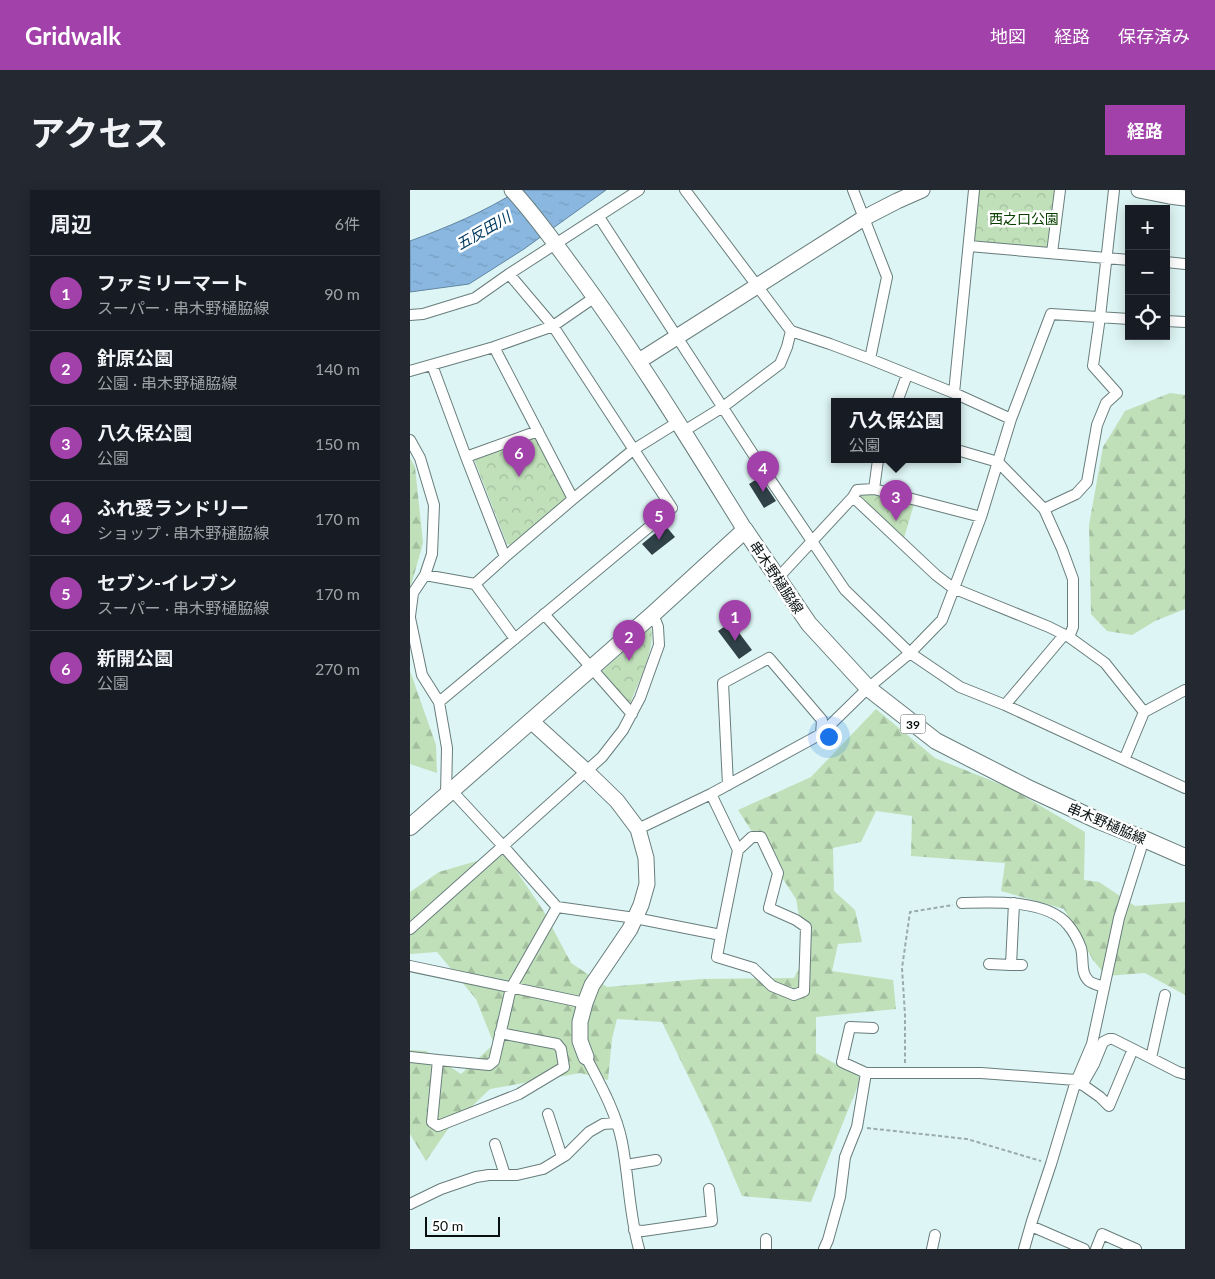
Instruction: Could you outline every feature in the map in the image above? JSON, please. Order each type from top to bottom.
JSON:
[{"type":"main road","name":"串木野樋脇線","points":[[410,827],[653,614],[745,530],[809,624],[868,688],[936,741],[1030,789],[1099,821],[1185,857]]},
{"type":"street","points":[[512,190],[553,240],[639,361],[745,530]]},
{"type":"street","points":[[410,315],[423,314],[475,298],[553,240],[599,216],[639,190]]},
{"type":"street","points":[[684,190],[791,331],[870,359],[954,393],[1011,419]]},
{"type":"street","points":[[853,190],[887,277],[870,359]]},
{"type":"street","points":[[639,361],[864,218],[897,200],[922,190]]},
{"type":"street","points":[[954,393],[974,190]]},
{"type":"street","points":[[1052,253],[1060,190]]},
{"type":"street","points":[[1044,509],[1076,494],[1087,482],[1097,425],[1106,403],[1117,393],[1093,366],[1114,190]]},
{"type":"street","points":[[1140,190],[1185,198]]},
{"type":"street","points":[[599,216],[722,407],[845,590],[910,653],[960,687],[1005,705],[1185,788]]},
{"type":"street","points":[[968,246],[1125,260]]},
{"type":"street","points":[[1170,262],[1185,264]]},
{"type":"street","points":[[438,702],[672,508],[553,326],[509,274]]},
{"type":"street","points":[[410,371],[494,347],[553,326],[594,297]]},
{"type":"street","points":[[638,830],[711,794],[821,734],[868,688],[910,653],[942,620],[981,517],[1011,419],[1051,314],[1125,319]]},
{"type":"street","points":[[1170,321],[1185,322]]},
{"type":"street","points":[[475,584],[573,498],[633,450],[722,407],[780,364],[791,331]]},
{"type":"street","points":[[494,347],[573,498]]},
{"type":"street","points":[[432,365],[505,557]]},
{"type":"street","points":[[898,398],[907,375]]},
{"type":"street","points":[[466,457],[538,430]]},
{"type":"street","points":[[410,440],[420,458],[434,505],[432,554],[425,575],[412,593],[410,617],[422,675],[438,702],[448,748],[449,793],[502,846],[557,907],[635,918],[721,935]]},
{"type":"street","points":[[961,451],[998,462],[1044,509],[1073,579],[1073,627],[1005,705]]},
{"type":"street","points":[[874,489],[878,463]]},
{"type":"street","points":[[777,579],[853,497],[857,490],[874,489],[981,517]]},
{"type":"street","points":[[853,497],[936,575],[953,588],[1049,627],[1067,636],[1105,663],[1144,712]]},
{"type":"street","points":[[425,575],[475,584],[515,639]]},
{"type":"street","points":[[544,614],[632,714]]},
{"type":"street","points":[[410,929],[612,746],[624,730],[640,698],[659,645],[658,627],[653,614]]},
{"type":"street","points":[[728,785],[722,683],[769,658],[822,720],[821,734]]},
{"type":"street","points":[[1124,760],[1144,712],[1185,690]]},
{"type":"street","points":[[531,721],[617,801],[638,830],[646,858],[647,884],[641,905],[630,929],[592,985],[580,1022],[580,1041],[617,1123],[626,1165],[634,1230],[640,1249]]},
{"type":"street","points":[[711,794],[738,850]]},
{"type":"street","points":[[752,837],[760,837],[778,873],[769,908],[796,920],[806,927],[804,991],[794,995],[772,986],[753,968],[717,957],[721,935],[738,850],[752,837]]},
{"type":"street","points":[[1024,1249],[1092,1044],[1119,918],[1144,839]]},
{"type":"street","points":[[962,903],[1014,903],[1038,908],[1054,914],[1067,923],[1076,936],[1082,951],[1083,969],[1089,980],[1104,987]]},
{"type":"street","points":[[989,964],[1016,965],[1014,903]]},
{"type":"street","points":[[410,1058],[489,1064],[494,1061],[511,988],[557,907]]},
{"type":"street","points":[[410,966],[585,1003]]},
{"type":"street","points":[[1151,1058],[1165,995]]},
{"type":"street","points":[[873,1028],[850,1026],[842,1062],[866,1072],[981,1073],[1079,1082],[1109,1106],[1133,1050]]},
{"type":"street","points":[[438,1060],[432,1122],[438,1126],[519,1094],[564,1067],[562,1049],[557,1044],[500,1033]]},
{"type":"street","points":[[1079,1082],[1094,1064],[1104,1042],[1109,1039],[1113,1039],[1185,1074]]},
{"type":"street","points":[[824,1249],[840,1197],[845,1157],[857,1127],[866,1072]]},
{"type":"street","points":[[548,1114],[562,1157]]},
{"type":"street","points":[[410,1204],[440,1189],[476,1177],[517,1175],[543,1169],[562,1157],[589,1132],[602,1124],[617,1123]]},
{"type":"street","points":[[495,1144],[505,1175]]},
{"type":"street","points":[[626,1165],[656,1160]]},
{"type":"street","points":[[634,1230],[643,1231],[712,1221],[708,1190]]},
{"type":"street","points":[[1031,1226],[1084,1249]]},
{"type":"street","points":[[1096,1249],[1102,1234],[1136,1249]]},
{"type":"street","points":[[932,1249],[935,1235]]},
{"type":"path","points":[[905,1073],[906,1015],[902,968],[910,912],[962,903]]},
{"type":"path","points":[[857,1127],[967,1139],[1051,1164]]},
{"type":"green space","name":"西之口公園","points":[[978,190],[1057,190],[1050,248],[977,241],[973,238]]},
{"type":"green space","points":[[1170,393],[1185,395],[1185,609],[1155,621],[1132,635],[1107,631],[1091,614],[1089,525],[1103,447],[1125,411]]},
{"type":"green space","points":[[534,436],[566,495],[565,500],[511,545],[507,544],[474,459]]},
{"type":"green space","points":[[410,458],[415,467],[423,543],[410,589]]},
{"type":"green space","points":[[863,493],[891,495],[914,504],[904,538],[900,538],[859,499]]},
{"type":"green space","points":[[651,628],[651,646],[630,704],[602,671]]},
{"type":"green space","points":[[410,671],[436,745],[437,773],[410,764]]},
{"type":"green space","points":[[876,709],[935,758],[1010,788],[1085,832],[1084,880],[1099,882],[1135,906],[1185,902],[1185,995],[1145,973],[1106,976],[1093,960],[1064,909],[1001,891],[1005,863],[911,856],[912,816],[876,811],[861,842],[833,848],[834,891],[855,910],[862,942],[838,944],[832,971],[893,980],[896,1009],[816,1017],[816,1053],[861,1078],[811,1202],[742,1196],[711,1123],[662,1022],[617,1019],[612,1039],[608,1080],[580,1073],[490,1089],[448,1129],[426,1161],[410,1134],[410,1050],[426,1051],[461,1074],[494,1044],[476,999],[437,952],[410,954],[410,892],[439,872],[504,853],[543,910],[571,963],[607,987],[701,979],[794,978],[806,955],[796,899],[738,810],[811,777]]},
{"type":"water","name":"五反田川","points":[[519,190],[606,190],[524,249],[469,284],[410,292],[410,241],[466,219]]},
{"type":"building","points":[[760,477],[776,501],[764,508],[749,484]]},
{"type":"building","points":[[665,525],[675,537],[652,555],[642,544]]},
{"type":"building","points":[[731,622],[752,650],[739,659],[718,631]]},
{"type":"place","name":"新開公園","points":[[519,477]]},
{"type":"place","name":"ふれ愛ランドリー","points":[[763,492]]},
{"type":"place","name":"八久保公園","points":[[896,521]]},
{"type":"place","name":"セブン-イレブン","points":[[659,540]]},
{"type":"place","name":"ファミリーマート","points":[[735,641]]},
{"type":"place","name":"針原公園","points":[[629,661]]}]
